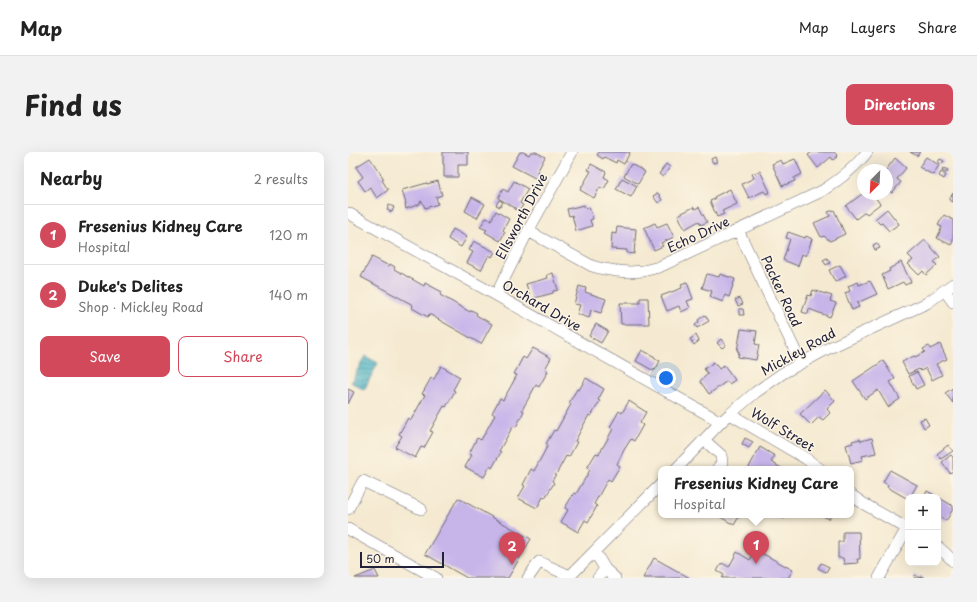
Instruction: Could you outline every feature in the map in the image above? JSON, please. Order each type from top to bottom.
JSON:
[{"type":"street","name":"Ellsworth Drive","points":[[496,294],[528,231],[572,152]]},
{"type":"street","name":"Echo Drive","points":[[528,231],[592,266],[616,271],[643,271],[659,267],[822,191],[850,170],[866,152]]},
{"type":"street","name":"Orchard Drive","points":[[348,213],[496,294],[721,422]]},
{"type":"street","name":"Packer Road","points":[[738,230],[801,363]]},
{"type":"street","name":"Mickley Road","points":[[679,466],[721,422],[756,392],[783,373],[829,348],[927,303],[949,287]]},
{"type":"street","points":[[949,287],[953,302]]},
{"type":"street","name":"Wolf Street","points":[[730,414],[816,466]]},
{"type":"street","points":[[704,440],[721,455],[722,463],[720,466]]},
{"type":"street","points":[[348,509],[363,480],[421,509]]},
{"type":"street","points":[[528,578],[539,562],[569,577],[658,487]]},
{"type":"street","points":[[854,497],[905,527]]},
{"type":"street","points":[[348,529],[436,578]]},
{"type":"street","points":[[879,578],[907,530]]},
{"type":"street","points":[[941,550],[953,561]]},
{"type":"street","points":[[595,552],[601,573],[614,578]]},
{"type":"water","points":[[365,356],[378,363],[364,390],[351,382]]},
{"type":"building","points":[[443,152],[468,152],[468,165],[458,165],[458,177],[444,177]]},
{"type":"building","points":[[520,152],[529,155],[531,152],[536,152],[545,157],[537,172],[540,174],[537,179],[512,166]]},
{"type":"building","points":[[599,152],[630,152],[624,164],[617,160],[616,163],[604,157],[603,159],[597,155]]},
{"type":"building","points":[[812,152],[834,152],[838,156],[833,160],[831,157],[818,168],[808,155]]},
{"type":"building","points":[[910,152],[920,152],[917,156]]},
{"type":"building","points":[[715,157],[717,162],[713,163],[711,159]]},
{"type":"building","points":[[926,157],[939,165],[933,175],[919,167]]},
{"type":"building","points":[[370,158],[384,179],[382,180],[388,190],[377,198],[370,187],[365,191],[358,181],[363,177],[356,167]]},
{"type":"building","points":[[895,158],[906,168],[897,179],[901,182],[893,192],[893,164],[890,164]]},
{"type":"building","points":[[795,159],[802,174],[794,178],[795,181],[782,186],[772,164],[781,160],[783,164]]},
{"type":"building","points":[[940,159],[944,161],[942,164],[938,162]]},
{"type":"building","points":[[591,164],[606,172],[604,177],[609,180],[604,189],[600,187],[594,198],[580,190],[591,171],[588,170]]},
{"type":"building","points":[[631,164],[645,172],[638,184],[624,176]]},
{"type":"building","points":[[666,164],[670,167],[663,177],[659,174]]},
{"type":"building","points":[[943,168],[948,170],[947,173],[942,171]]},
{"type":"building","points":[[760,171],[770,192],[766,194],[764,191],[749,198],[742,184],[754,178],[752,174]]},
{"type":"building","points":[[941,172],[946,175],[944,179],[939,176]]},
{"type":"building","points":[[622,178],[637,186],[631,197],[616,189]]},
{"type":"building","points":[[438,181],[442,195],[436,197],[438,204],[425,208],[422,201],[420,204],[406,209],[402,190]]},
{"type":"building","points":[[514,181],[528,189],[520,203],[523,205],[519,211],[498,198],[503,189],[508,192]]},
{"type":"building","points":[[730,189],[737,204],[722,211],[724,214],[717,217],[710,201],[715,199],[714,197]]},
{"type":"building","points":[[658,193],[662,200],[658,203],[653,196]]},
{"type":"building","points":[[953,193],[953,202],[949,200]]},
{"type":"building","points":[[472,197],[485,204],[477,218],[465,211]]},
{"type":"building","points":[[857,198],[857,200],[877,200],[880,204],[867,214],[865,212],[856,219],[846,206]]},
{"type":"building","points":[[499,200],[503,202],[500,207],[496,205]]},
{"type":"building","points":[[389,205],[394,207],[392,212],[387,210]]},
{"type":"building","points":[[584,205],[585,209],[589,207],[593,219],[590,220],[592,226],[576,231],[572,215],[569,216],[567,209]]},
{"type":"building","points":[[694,207],[695,209],[699,207],[707,222],[701,225],[699,221],[685,229],[678,215]]},
{"type":"building","points":[[887,209],[899,224],[889,231],[882,223],[880,224],[875,219]]},
{"type":"building","points":[[834,210],[845,234],[830,241],[824,236],[821,237],[814,223],[830,216],[828,212]]},
{"type":"building","points":[[496,211],[509,219],[503,230],[505,232],[500,241],[485,232],[487,230],[480,227],[486,218],[491,220]]},
{"type":"building","points":[[944,215],[953,220],[953,241],[951,245],[937,238],[942,227],[938,225]]},
{"type":"building","points":[[655,223],[657,227],[667,223],[674,237],[661,243],[663,246],[654,250],[644,228]]},
{"type":"building","points":[[617,227],[636,229],[634,254],[627,253],[627,250],[611,249],[612,233],[616,234]]},
{"type":"building","points":[[453,229],[467,237],[461,247],[448,239]]},
{"type":"building","points":[[788,232],[812,239],[806,256],[802,254],[798,266],[783,260],[790,239],[786,238]]},
{"type":"building","points":[[925,240],[940,257],[934,262],[937,265],[926,275],[923,271],[919,275],[908,264],[913,260],[908,255]]},
{"type":"building","points":[[474,241],[495,252],[492,257],[489,255],[481,270],[467,263],[473,252],[469,250]]},
{"type":"building","points":[[877,243],[880,248],[875,250],[873,245]]},
{"type":"building","points":[[372,257],[389,266],[390,264],[395,267],[394,269],[424,286],[425,283],[442,292],[440,295],[470,312],[471,310],[477,313],[476,315],[492,324],[481,344],[429,314],[428,317],[412,308],[413,305],[361,277]]},
{"type":"building","points":[[827,258],[830,263],[826,265],[823,260]]},
{"type":"building","points":[[901,262],[911,282],[905,285],[903,282],[888,289],[882,275],[890,271],[889,269]]},
{"type":"building","points":[[840,265],[846,276],[835,282],[829,270]]},
{"type":"building","points":[[553,273],[558,290],[553,291],[553,293],[531,299],[526,284],[548,278],[547,275]]},
{"type":"building","points":[[707,274],[719,277],[720,274],[735,279],[729,297],[725,295],[723,302],[710,297],[712,291],[702,288]]},
{"type":"building","points":[[870,281],[877,294],[857,303],[859,307],[852,310],[845,293],[850,291],[848,286],[858,282],[859,285]]},
{"type":"building","points":[[687,282],[693,299],[687,301],[690,308],[681,312],[679,306],[667,311],[661,296],[682,288],[681,284]]},
{"type":"building","points":[[579,286],[586,288],[585,292],[606,299],[601,313],[591,310],[589,318],[577,314],[580,305],[574,304]]},
{"type":"building","points":[[813,290],[832,296],[830,301],[836,303],[830,317],[809,309],[808,314],[802,312],[808,295],[811,296]]},
{"type":"building","points":[[640,298],[648,298],[649,324],[621,324],[620,303],[640,303]]},
{"type":"building","points":[[740,298],[743,304],[738,306],[735,300]]},
{"type":"building","points":[[739,309],[743,309],[744,315],[739,315]]},
{"type":"building","points":[[705,315],[709,321],[697,328],[695,325],[699,322],[698,320]]},
{"type":"building","points":[[596,324],[608,331],[601,343],[589,336]]},
{"type":"building","points":[[741,329],[757,331],[755,344],[759,345],[756,360],[738,357],[739,351],[737,351]]},
{"type":"building","points":[[696,335],[699,341],[694,345],[690,339]]},
{"type":"building","points":[[721,339],[726,345],[722,348],[717,343]]},
{"type":"building","points":[[940,344],[947,359],[936,364],[942,375],[932,380],[926,368],[921,371],[919,369],[908,374],[902,362],[925,352],[923,349],[929,346],[930,349]]},
{"type":"building","points":[[533,348],[551,358],[545,369],[548,371],[539,387],[536,385],[522,410],[524,411],[516,427],[513,426],[499,451],[501,452],[492,468],[490,466],[484,477],[465,467],[472,455],[469,454],[477,438],[481,440],[495,415],[492,413],[500,398],[503,400],[511,386],[517,375],[514,374],[523,357],[526,359]]},
{"type":"building","points":[[642,350],[660,361],[654,371],[636,361]]},
{"type":"building","points":[[883,361],[895,379],[890,382],[900,399],[888,407],[878,390],[865,399],[853,381]]},
{"type":"building","points":[[714,362],[719,369],[724,365],[735,380],[729,384],[727,381],[709,394],[700,381],[708,374],[704,369]]},
{"type":"building","points":[[441,366],[460,377],[453,390],[455,391],[446,407],[444,406],[430,431],[433,432],[424,448],[421,447],[415,458],[395,447],[402,436],[399,434],[408,418],[411,420],[425,395],[422,394],[431,378],[434,379]]},
{"type":"building","points":[[917,372],[924,385],[916,389],[909,376]]},
{"type":"building","points":[[586,378],[604,389],[598,400],[600,401],[591,416],[589,415],[575,441],[577,442],[569,457],[566,456],[552,481],[554,483],[545,498],[543,497],[537,508],[518,498],[525,486],[523,485],[531,469],[534,471],[548,445],[546,444],[554,430],[556,431],[571,404],[569,403],[577,389],[579,390]]},
{"type":"building","points":[[953,388],[953,403],[945,393]]},
{"type":"building","points":[[348,389],[354,392],[348,404]]},
{"type":"building","points":[[825,390],[835,401],[827,409],[830,413],[823,420],[819,417],[811,425],[800,414]]},
{"type":"building","points":[[629,401],[646,412],[640,423],[643,425],[634,441],[631,439],[624,450],[617,464],[620,466],[611,481],[608,479],[594,504],[597,506],[588,522],[585,520],[578,532],[561,522],[568,510],[565,508],[574,493],[576,494],[590,470],[587,468],[596,453],[599,454],[607,440],[613,429],[610,427],[619,411],[622,413]]},
{"type":"building","points":[[925,418],[929,425],[924,428],[920,420]]},
{"type":"building","points":[[745,438],[753,442],[749,448],[742,444]]},
{"type":"building","points":[[872,438],[876,453],[862,456],[863,460],[851,463],[846,445],[853,443],[852,441],[860,439],[861,441]]},
{"type":"building","points":[[948,445],[953,451],[941,459],[937,454]]},
{"type":"building","points":[[760,447],[775,456],[771,462],[778,466],[750,466]]},
{"type":"building","points":[[951,455],[953,457],[953,471],[950,473],[942,462]]},
{"type":"building","points":[[890,470],[917,485],[912,494],[905,494],[905,497],[887,487],[888,485],[883,482]]},
{"type":"building","points":[[927,491],[932,494],[926,494]]},
{"type":"building","points":[[458,498],[531,539],[508,578],[467,578],[425,554]]},
{"type":"building","points":[[941,499],[953,506],[953,509],[946,521],[941,518]]},
{"type":"building","points":[[722,518],[738,518],[734,525]]},
{"type":"building","points":[[843,532],[859,532],[860,559],[857,559],[858,563],[844,564],[843,558],[838,558],[838,542],[843,542]]},
{"type":"building","points":[[756,550],[793,570],[788,578],[722,578],[724,575],[717,571],[722,563],[729,567],[737,552],[750,560]]},
{"type":"building","points":[[654,558],[690,578],[643,578]]},
{"type":"building","points":[[821,563],[829,567],[826,572],[818,568]]},
{"type":"building","points":[[375,570],[379,578],[355,578]]},
{"type":"building","points":[[915,575],[921,578],[914,578]]},
{"type":"place","name":"Fresenius Kidney Care","points":[[756,564]]},
{"type":"place","name":"Duke's Delites","points":[[512,565]]}]
